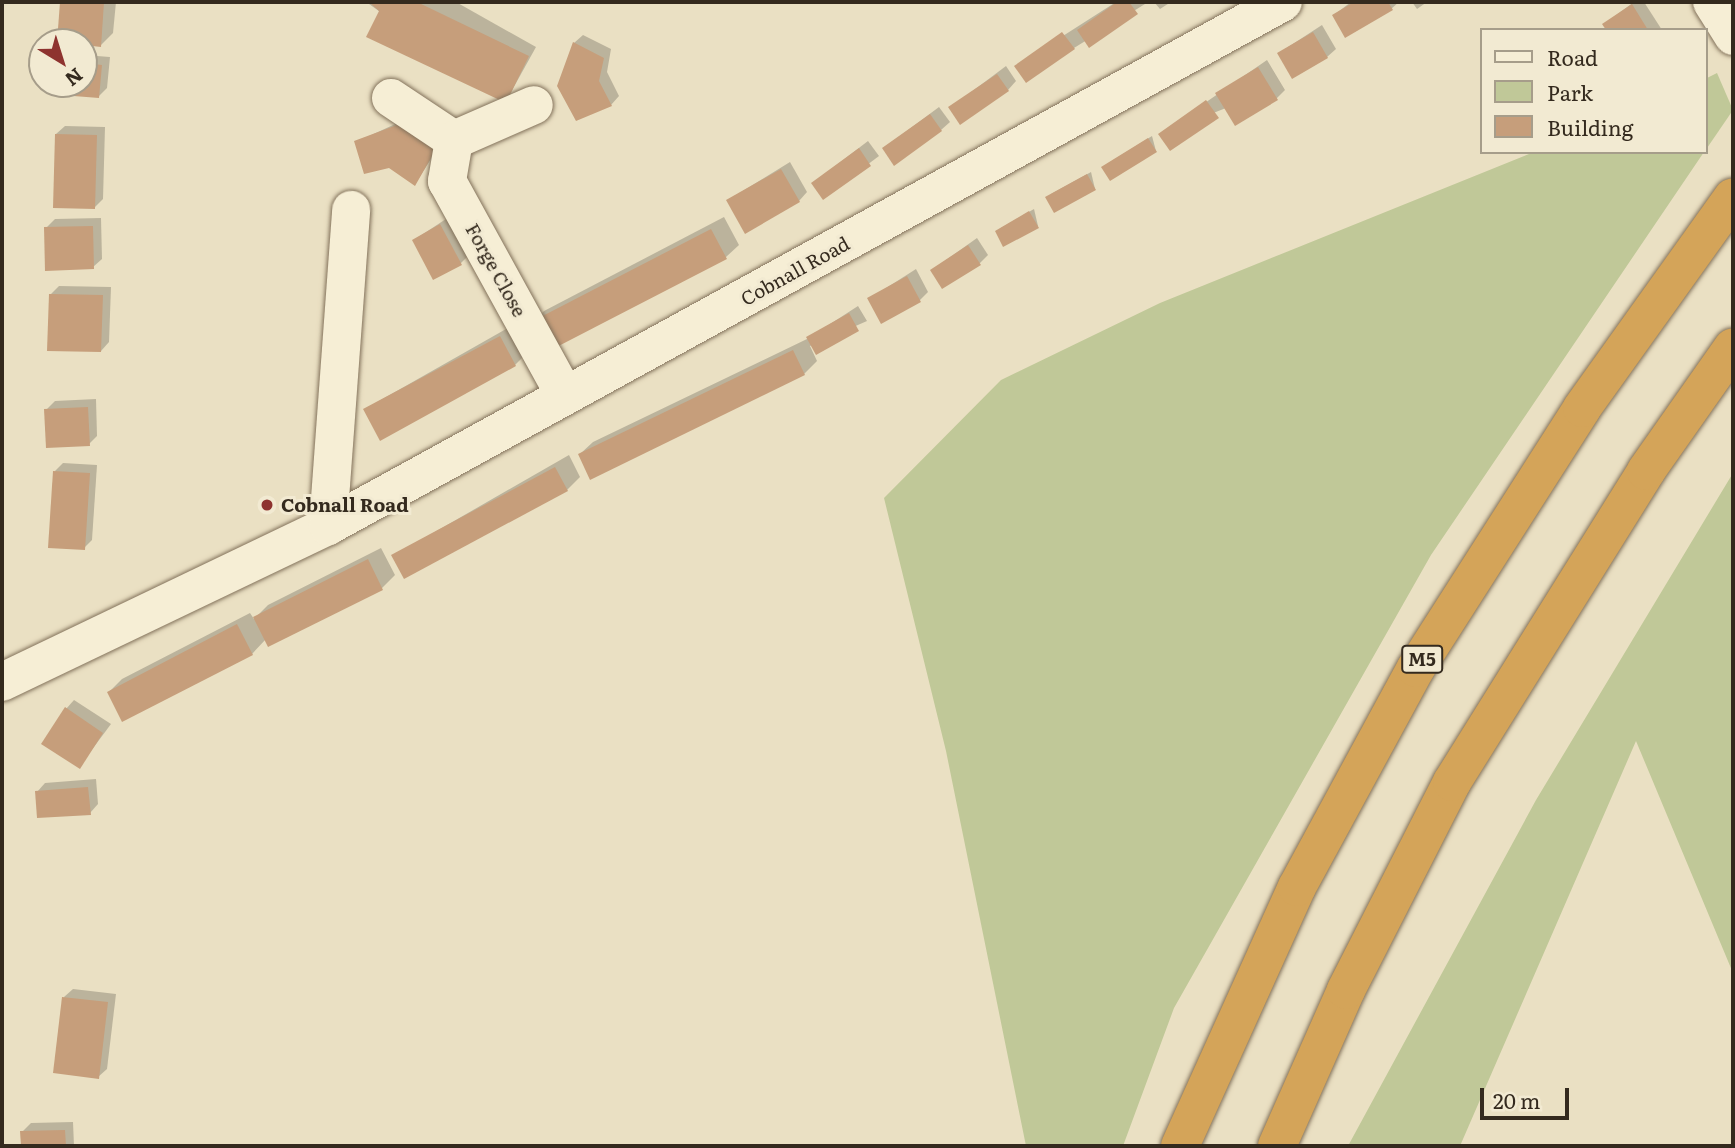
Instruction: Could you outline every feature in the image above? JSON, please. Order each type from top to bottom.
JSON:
[{"type":"highway","name":"M5","points":[[1180,1146],[1297,887],[1416,668],[1582,408],[1729,202]]},
{"type":"highway","points":[[1277,1146],[1346,990],[1452,782],[1646,471],[1733,347]]},
{"type":"street","name":"Cobnall Road","points":[[2,682],[328,526],[1283,2]]},
{"type":"street","points":[[1712,2],[1733,36]]},
{"type":"street","points":[[391,98],[454,140],[534,105]]},
{"type":"street","name":"Forge Close","points":[[454,140],[447,181],[565,396]]},
{"type":"street","points":[[328,526],[351,210]]},
{"type":"green space","points":[[1717,73],[1733,110],[1707,148],[1707,78]]},
{"type":"green space","points":[[1529,154],[1703,154],[1431,555],[1174,1008],[1123,1146],[1026,1146],[946,751],[884,498],[1001,380],[1160,303]]},
{"type":"green space","points":[[1733,473],[1733,973],[1636,741],[1460,1146],[1348,1146],[1536,800]]},
{"type":"building","points":[[60,2],[104,2],[101,47],[98,47],[98,28],[58,28]]},
{"type":"building","points":[[369,2],[417,2],[529,56],[506,103],[366,37],[379,11]]},
{"type":"building","points":[[1117,2],[1129,2],[1138,14],[1089,48],[1077,30]]},
{"type":"building","points":[[1354,2],[1388,2],[1393,10],[1345,38],[1332,15]]},
{"type":"building","points":[[1632,4],[1647,28],[1605,28],[1602,24]]},
{"type":"building","points":[[1062,32],[1075,49],[1026,83],[1014,66]]},
{"type":"building","points":[[1313,32],[1328,58],[1292,79],[1277,53]]},
{"type":"building","points":[[573,42],[604,58],[599,81],[612,106],[576,121],[557,86]]},
{"type":"building","points":[[98,65],[102,65],[98,98]]},
{"type":"building","points":[[1258,67],[1278,100],[1235,126],[1215,93]]},
{"type":"building","points":[[997,74],[1009,91],[960,125],[948,107]]},
{"type":"building","points":[[1206,100],[1219,118],[1170,151],[1158,134]]},
{"type":"building","points":[[930,114],[942,131],[894,166],[882,148]]},
{"type":"building","points":[[405,122],[440,142],[415,186],[389,168],[364,174],[354,141]]},
{"type":"building","points":[[55,134],[97,135],[95,209],[53,208]]},
{"type":"building","points":[[1148,138],[1157,152],[1110,181],[1101,167]]},
{"type":"building","points":[[859,148],[871,166],[823,200],[811,183]]},
{"type":"building","points":[[781,169],[800,202],[745,234],[726,200]]},
{"type":"building","points":[[1087,174],[1096,190],[1054,213],[1045,197]]},
{"type":"building","points":[[1029,211],[1039,228],[1003,247],[995,231]]},
{"type":"building","points":[[440,224],[462,265],[433,280],[412,240]]},
{"type":"building","points":[[93,226],[94,269],[45,271],[44,227]]},
{"type":"building","points":[[711,229],[727,259],[545,353],[529,323]]},
{"type":"building","points":[[968,245],[981,265],[942,289],[930,270]]},
{"type":"building","points":[[907,276],[921,302],[881,324],[867,298]]},
{"type":"building","points":[[49,294],[103,295],[101,352],[47,351]]},
{"type":"building","points":[[849,313],[859,331],[816,355],[806,337]]},
{"type":"building","points":[[500,336],[516,366],[380,441],[363,409]]},
{"type":"building","points":[[793,350],[805,375],[590,480],[578,454]]},
{"type":"building","points":[[88,407],[90,446],[46,448],[44,409]]},
{"type":"building","points":[[555,467],[568,491],[404,579],[391,555]]},
{"type":"building","points":[[53,471],[90,473],[85,550],[48,548]]},
{"type":"building","points":[[368,559],[383,590],[268,647],[253,617]]},
{"type":"building","points":[[237,624],[253,655],[122,722],[107,692]]},
{"type":"building","points":[[65,707],[103,733],[80,769],[41,744]]},
{"type":"building","points":[[88,787],[91,815],[37,818],[35,791]]},
{"type":"building","points":[[62,997],[108,1002],[99,1079],[53,1073]]},
{"type":"building","points":[[65,1130],[66,1146],[21,1146],[20,1131]]},
{"type":"place","name":"Cobnall Road","points":[[267,505]]}]
